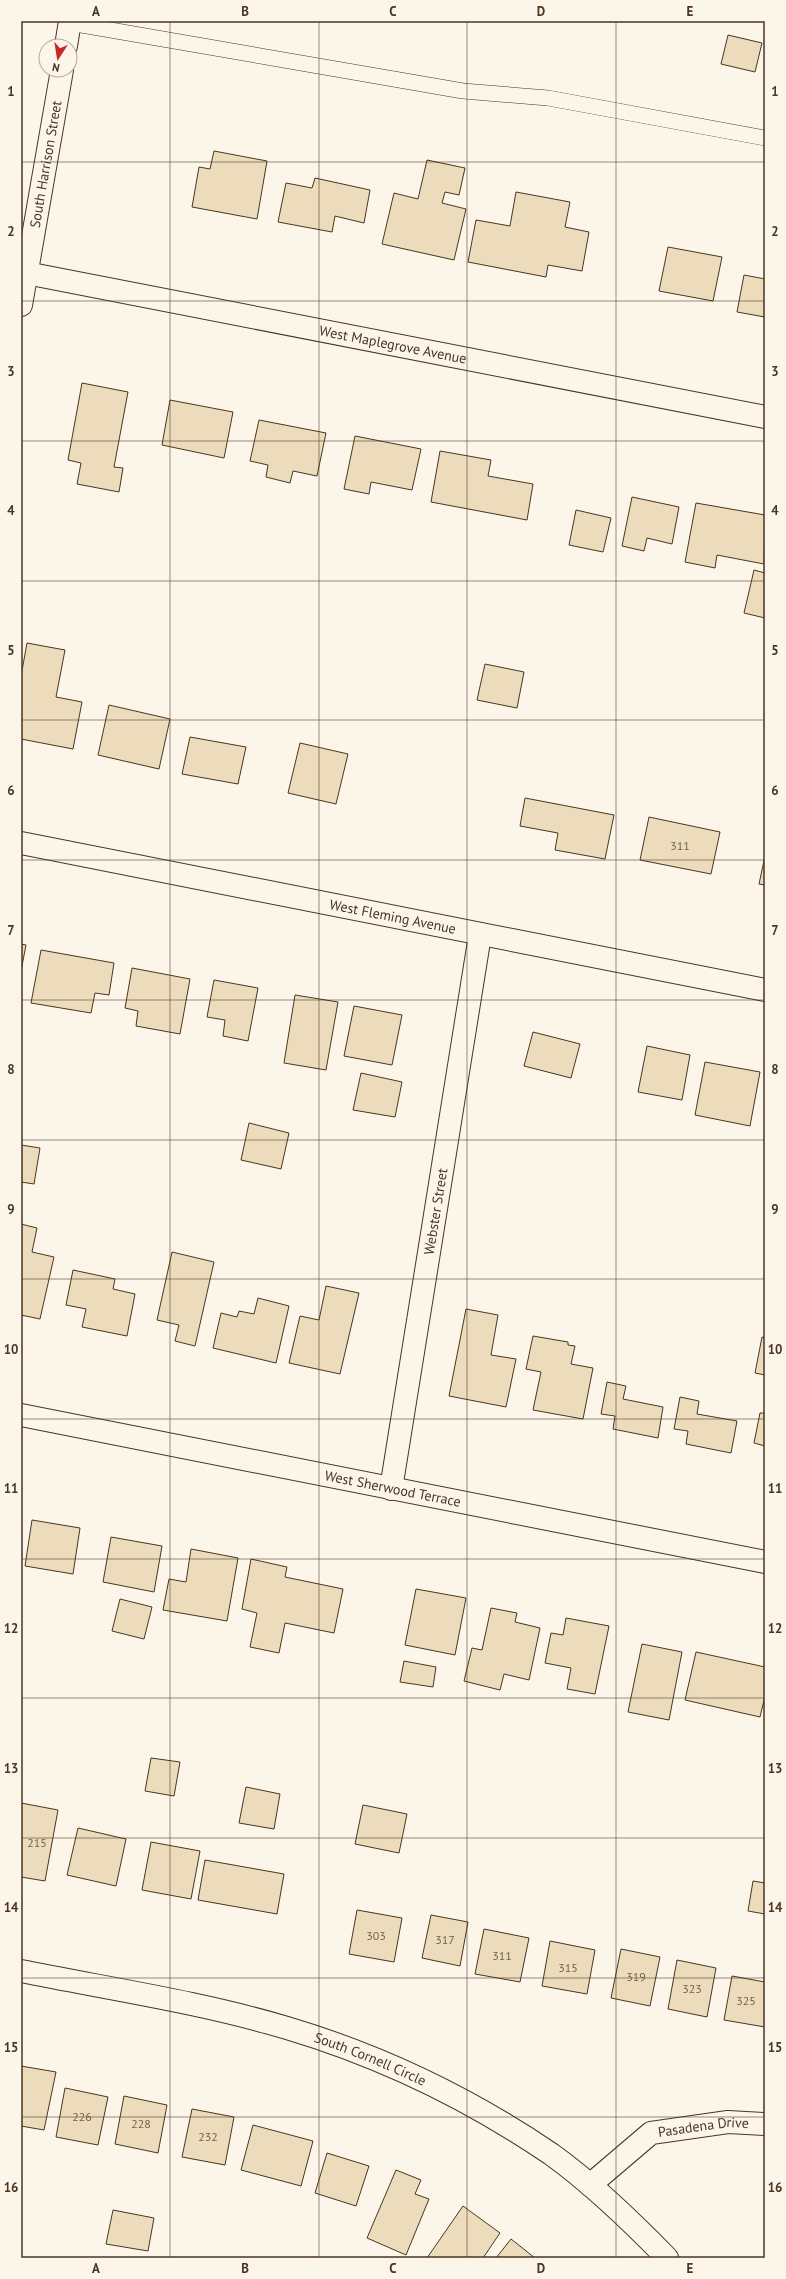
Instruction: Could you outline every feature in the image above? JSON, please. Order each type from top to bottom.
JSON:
[{"type":"street","points":[[67,38],[70,22]]},
{"type":"street","name":"South Harrison Street","points":[[21,305],[24,272],[60,78]]},
{"type":"street","name":"West Maplegrove Avenue","points":[[24,272],[765,417]]},
{"type":"street","name":"West Fleming Avenue","points":[[21,843],[480,935],[765,990]]},
{"type":"street","name":"Webster Street","points":[[391,1489],[480,935]]},
{"type":"street","name":"West Sherwood Terrace","points":[[21,1415],[765,1562]]},
{"type":"street","name":"South Cornell Circle","points":[[21,1971],[204,2007],[287,2028],[368,2056],[433,2084],[507,2126],[552,2155],[590,2185],[634,2225],[667,2258]]},
{"type":"street","name":"Pasadena Drive","points":[[590,2185],[651,2133],[728,2122],[765,2124]]},
{"type":"lane","points":[[70,22],[463,91],[548,98],[765,138]]},
{"type":"building","points":[[728,35],[762,43],[755,72],[721,64]]},
{"type":"building","points":[[214,151],[267,161],[257,219],[192,207],[199,167],[210,169]]},
{"type":"building","points":[[427,160],[465,168],[459,195],[445,192],[442,203],[466,209],[454,260],[382,244],[394,193],[418,199]]},
{"type":"building","points":[[315,178],[370,190],[364,223],[335,216],[332,232],[278,222],[286,183],[312,188]]},
{"type":"building","points":[[516,192],[570,202],[565,227],[589,232],[582,271],[548,265],[546,277],[468,262],[476,220],[510,226]]},
{"type":"building","points":[[668,247],[722,257],[713,301],[659,291]]},
{"type":"building","points":[[744,275],[765,279],[765,317],[737,312]]},
{"type":"building","points":[[82,383],[128,392],[114,467],[123,468],[119,492],[77,484],[81,463],[68,460]]},
{"type":"building","points":[[170,400],[233,412],[224,458],[162,445]]},
{"type":"building","points":[[259,420],[326,433],[317,476],[293,471],[290,483],[266,477],[268,465],[250,461]]},
{"type":"building","points":[[355,436],[421,449],[412,490],[371,482],[369,494],[344,489]]},
{"type":"building","points":[[440,451],[491,460],[488,476],[533,484],[527,520],[431,502]]},
{"type":"building","points":[[632,497],[679,507],[672,544],[647,538],[644,551],[622,546]]},
{"type":"building","points":[[696,503],[765,515],[764,564],[717,555],[715,568],[685,562]]},
{"type":"building","points":[[576,510],[611,518],[603,552],[569,545]]},
{"type":"building","points":[[754,570],[765,573],[765,618],[744,613]]},
{"type":"building","points":[[27,643],[65,650],[56,697],[82,702],[73,749],[21,739],[21,676]]},
{"type":"building","points":[[485,664],[524,672],[517,708],[477,700]]},
{"type":"building","points":[[109,705],[170,719],[159,769],[98,755]]},
{"type":"building","points":[[190,737],[246,747],[238,784],[182,774]]},
{"type":"building","points":[[300,743],[348,754],[336,804],[288,793]]},
{"type":"building","points":[[525,798],[614,815],[605,859],[555,850],[558,833],[520,826]]},
{"type":"building","points":[[649,817],[720,832],[711,874],[640,860]]},
{"type":"building","points":[[765,856],[765,885],[759,884]]},
{"type":"building","points":[[21,944],[26,945],[21,971]]},
{"type":"building","points":[[41,950],[114,963],[109,995],[95,993],[91,1013],[31,1003]]},
{"type":"building","points":[[132,968],[190,979],[180,1034],[136,1026],[138,1011],[125,1008]]},
{"type":"building","points":[[214,980],[258,988],[248,1041],[223,1036],[225,1020],[207,1017]]},
{"type":"building","points":[[295,995],[338,1002],[326,1070],[284,1063]]},
{"type":"building","points":[[354,1006],[402,1015],[392,1065],[344,1056]]},
{"type":"building","points":[[533,1032],[580,1044],[571,1078],[524,1066]]},
{"type":"building","points":[[647,1046],[690,1055],[682,1100],[638,1092]]},
{"type":"building","points":[[705,1062],[760,1072],[750,1126],[695,1115]]},
{"type":"building","points":[[361,1073],[402,1082],[395,1117],[353,1110]]},
{"type":"building","points":[[249,1123],[289,1133],[281,1169],[241,1160]]},
{"type":"building","points":[[21,1145],[40,1148],[34,1184],[21,1182]]},
{"type":"building","points":[[21,1224],[37,1228],[32,1252],[54,1257],[40,1319],[21,1315]]},
{"type":"building","points":[[172,1252],[214,1262],[195,1346],[175,1341],[179,1325],[157,1320]]},
{"type":"building","points":[[73,1270],[115,1279],[113,1289],[135,1294],[127,1336],[82,1327],[86,1309],[66,1305]]},
{"type":"building","points":[[326,1286],[359,1293],[340,1374],[289,1363],[300,1316],[319,1320]]},
{"type":"building","points":[[258,1298],[289,1306],[276,1363],[213,1348],[221,1313],[237,1317],[239,1311],[254,1314]]},
{"type":"building","points":[[466,1309],[498,1315],[491,1355],[516,1359],[506,1407],[449,1396]]},
{"type":"building","points":[[533,1336],[568,1342],[568,1345],[575,1346],[571,1364],[593,1368],[583,1419],[533,1410],[541,1372],[526,1369]]},
{"type":"building","points":[[762,1337],[765,1338],[765,1375],[755,1373]]},
{"type":"building","points":[[607,1382],[626,1386],[623,1399],[663,1407],[658,1438],[613,1429],[615,1416],[601,1414]]},
{"type":"building","points":[[680,1397],[699,1401],[697,1414],[737,1421],[731,1453],[686,1444],[688,1431],[674,1429]]},
{"type":"building","points":[[760,1413],[765,1413],[765,1446],[754,1443]]},
{"type":"building","points":[[32,1520],[80,1528],[73,1574],[25,1566]]},
{"type":"building","points":[[111,1537],[162,1546],[154,1592],[103,1582]]},
{"type":"building","points":[[191,1549],[238,1558],[227,1621],[163,1610],[169,1579],[186,1582]]},
{"type":"building","points":[[251,1559],[287,1567],[285,1577],[343,1589],[334,1633],[285,1623],[279,1653],[250,1647],[257,1613],[242,1609]]},
{"type":"building","points":[[416,1589],[466,1598],[455,1655],[405,1645]]},
{"type":"building","points":[[120,1599],[152,1607],[144,1639],[112,1631]]},
{"type":"building","points":[[491,1608],[517,1613],[515,1622],[540,1628],[529,1680],[504,1674],[500,1690],[464,1681],[472,1648],[482,1650]]},
{"type":"building","points":[[566,1618],[609,1626],[595,1694],[567,1689],[571,1668],[545,1663],[551,1633],[563,1635]]},
{"type":"building","points":[[642,1644],[682,1652],[669,1720],[628,1712]]},
{"type":"building","points":[[696,1652],[765,1667],[765,1696],[760,1717],[685,1700]]},
{"type":"building","points":[[404,1661],[436,1667],[433,1687],[400,1682]]},
{"type":"building","points":[[151,1758],[180,1762],[174,1796],[145,1791]]},
{"type":"building","points":[[246,1787],[280,1794],[274,1829],[239,1823]]},
{"type":"building","points":[[21,1803],[58,1810],[45,1881],[21,1877]]},
{"type":"building","points":[[363,1805],[407,1814],[399,1853],[355,1844]]},
{"type":"building","points":[[78,1828],[126,1839],[116,1886],[67,1875]]},
{"type":"building","points":[[151,1842],[200,1851],[191,1899],[142,1890]]},
{"type":"building","points":[[205,1860],[284,1874],[277,1914],[198,1900]]},
{"type":"building","points":[[753,1881],[765,1883],[765,1914],[748,1911]]},
{"type":"building","points":[[357,1910],[402,1918],[394,1962],[349,1954]]},
{"type":"building","points":[[431,1915],[468,1922],[460,1966],[422,1958]]},
{"type":"building","points":[[484,1929],[529,1938],[520,1982],[475,1974]]},
{"type":"building","points":[[550,1941],[595,1950],[587,1994],[542,1986]]},
{"type":"building","points":[[621,1949],[660,1957],[650,2006],[611,1998]]},
{"type":"building","points":[[677,1960],[716,1968],[707,2017],[668,2009]]},
{"type":"building","points":[[732,1976],[765,1982],[765,2027],[724,2020]]},
{"type":"building","points":[[21,2066],[56,2072],[44,2130],[21,2126]]},
{"type":"building","points":[[65,2088],[108,2097],[98,2145],[56,2137]]},
{"type":"building","points":[[124,2096],[167,2105],[158,2153],[115,2144]]},
{"type":"building","points":[[192,2109],[234,2117],[225,2165],[182,2157]]},
{"type":"building","points":[[253,2125],[313,2141],[301,2186],[241,2170]]},
{"type":"building","points":[[327,2153],[369,2166],[356,2206],[315,2193]]},
{"type":"building","points":[[396,2170],[421,2180],[415,2194],[429,2199],[406,2255],[367,2238]]},
{"type":"building","points":[[463,2206],[500,2233],[483,2258],[427,2258]]},
{"type":"building","points":[[113,2210],[154,2218],[148,2251],[106,2244]]},
{"type":"building","points":[[511,2239],[535,2258],[496,2258]]}]
